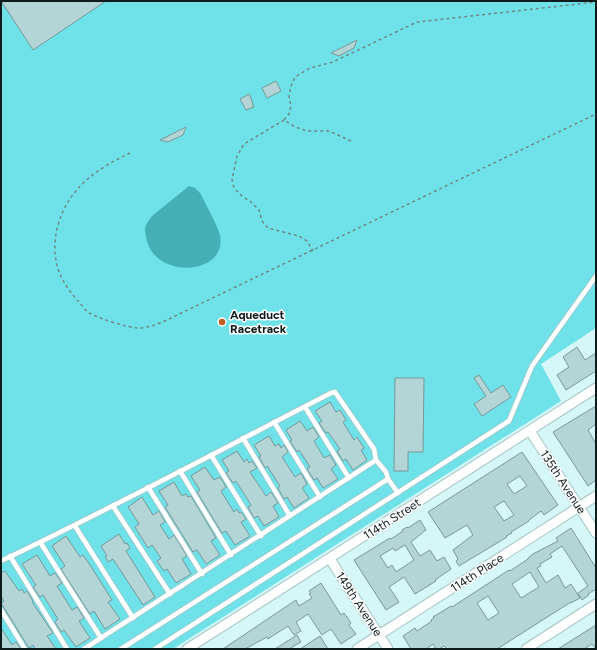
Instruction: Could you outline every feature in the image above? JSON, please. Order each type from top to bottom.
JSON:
[{"type":"street","name":"114th Street","points":[[187,649],[596,388]]},
{"type":"street","name":"135th Avenue","points":[[530,431],[596,533]]},
{"type":"street","name":"114th Place","points":[[357,649],[596,496]]},
{"type":"street","name":"149th Avenue","points":[[330,559],[388,649]]},
{"type":"street","points":[[526,649],[596,604]]},
{"type":"lane","points":[[155,649],[509,421],[532,366],[596,276]]},
{"type":"lane","points":[[1,561],[74,526],[274,422],[336,392],[374,449],[376,460],[386,472],[388,479],[398,493]]},
{"type":"lane","points":[[305,407],[349,478]]},
{"type":"lane","points":[[274,422],[320,497]]},
{"type":"lane","points":[[243,438],[290,516]]},
{"type":"lane","points":[[211,455],[261,536]]},
{"type":"lane","points":[[84,649],[261,536],[376,460]]},
{"type":"lane","points":[[180,471],[231,555]]},
{"type":"lane","points":[[121,649],[388,479]]},
{"type":"lane","points":[[148,488],[202,574]]},
{"type":"lane","points":[[113,506],[170,594]]},
{"type":"lane","points":[[74,526],[132,618]]},
{"type":"lane","points":[[40,542],[101,638]]},
{"type":"lane","points":[[10,556],[67,649]]},
{"type":"lane","points":[[1,610],[25,649]]},
{"type":"path","points":[[313,250],[307,241],[299,236],[268,228],[262,221],[259,210],[234,188],[232,180],[237,156],[244,144],[284,120],[289,114],[291,106],[289,97],[295,76],[310,68],[333,62],[417,22],[596,2]]},
{"type":"path","points":[[130,153],[111,163],[87,180],[72,196],[56,229],[55,247],[57,266],[63,281],[89,313],[116,323],[139,328],[158,324],[596,114]]},
{"type":"path","points":[[284,120],[295,127],[307,131],[329,132],[351,141]]},
{"type":"shaded area","name":"Aqueduct Racetrack","points":[[1,1],[596,1],[596,328],[541,364],[561,401],[173,649],[1,649]]},
{"type":"shaded area","points":[[189,186],[195,188],[200,193],[220,235],[220,248],[213,258],[203,265],[190,268],[177,267],[164,262],[153,254],[145,233],[147,222],[152,216]]},
{"type":"building","points":[[1,1],[106,1],[33,50]]},
{"type":"building","points":[[357,40],[354,48],[339,56],[331,53]]},
{"type":"building","points":[[276,81],[281,91],[267,98],[262,88]]},
{"type":"building","points":[[249,94],[254,107],[246,110],[240,99]]},
{"type":"building","points":[[186,127],[183,135],[168,142],[160,140]]},
{"type":"building","points":[[577,347],[585,360],[596,353],[596,371],[566,390],[557,375],[569,367],[563,357]]},
{"type":"building","points":[[479,375],[491,393],[503,385],[511,397],[482,416],[474,404],[486,396],[474,378]]},
{"type":"building","points":[[395,378],[424,378],[423,452],[408,452],[408,471],[394,471]]},
{"type":"building","points":[[330,402],[336,412],[340,410],[346,420],[343,422],[354,440],[357,437],[364,448],[361,450],[367,460],[353,470],[346,459],[343,461],[337,451],[340,449],[328,432],[326,433],[319,423],[322,421],[315,411]]},
{"type":"building","points":[[596,406],[596,424],[588,430],[596,444],[596,480],[588,486],[553,432]]},
{"type":"building","points":[[300,421],[307,431],[313,427],[319,437],[314,441],[324,458],[330,455],[336,465],[331,469],[338,479],[323,488],[317,478],[314,480],[307,469],[310,467],[299,450],[297,452],[290,441],[292,440],[286,430]]},
{"type":"building","points":[[269,436],[275,446],[279,444],[281,448],[284,445],[288,452],[282,457],[295,477],[301,473],[307,484],[302,488],[309,498],[294,508],[287,497],[284,499],[278,488],[280,486],[267,466],[265,468],[259,457],[261,456],[254,445]]},
{"type":"building","points":[[237,451],[244,462],[247,459],[249,463],[252,461],[257,468],[250,472],[266,496],[271,492],[278,503],[273,506],[279,517],[264,526],[258,516],[254,518],[248,507],[251,505],[236,481],[233,483],[226,473],[229,471],[222,460]]},
{"type":"building","points":[[522,452],[558,505],[544,515],[541,511],[529,521],[511,532],[512,533],[506,536],[507,537],[459,566],[456,561],[458,559],[453,550],[473,535],[467,525],[445,538],[428,512]],"holes":[[[520,476],[527,486],[514,494],[507,484]],[[504,501],[514,515],[504,521],[494,507]]]},
{"type":"building","points":[[205,467],[214,480],[220,477],[226,487],[221,491],[234,512],[237,509],[246,519],[241,522],[250,536],[235,545],[226,531],[222,533],[197,492],[200,490],[191,476]]},
{"type":"building","points":[[174,482],[182,496],[186,494],[188,497],[191,496],[216,538],[211,541],[220,555],[206,564],[197,550],[193,552],[165,507],[168,505],[159,491]]},
{"type":"building","points":[[142,497],[153,515],[159,511],[165,522],[160,525],[169,539],[174,535],[187,556],[182,559],[191,574],[176,583],[167,569],[164,571],[157,561],[161,558],[152,545],[148,548],[135,527],[139,524],[128,507]]},
{"type":"building","points":[[420,520],[426,530],[411,542],[420,556],[430,550],[437,561],[444,557],[451,569],[435,580],[436,581],[415,594],[404,577],[389,587],[399,602],[386,610],[354,560],[390,538],[391,539],[407,527],[408,528]],"holes":[[[405,545],[414,560],[396,572],[392,565],[388,568],[380,556],[393,548],[395,551]]]},
{"type":"building","points":[[571,528],[596,568],[596,589],[588,594],[589,595],[582,600],[578,593],[588,586],[562,546],[550,554],[552,557],[540,564],[541,566],[537,568],[546,583],[558,575],[565,588],[571,584],[580,598],[571,602],[497,649],[447,649],[444,646],[436,649],[433,644],[426,649],[411,649],[403,636],[415,628],[417,631],[432,621],[431,620],[434,618],[433,617],[451,606],[452,607],[509,570],[510,571],[533,554],[558,541],[556,538]],"holes":[[[530,572],[539,587],[521,598],[512,584]],[[488,596],[499,613],[488,620],[477,603]]]},
{"type":"building","points":[[119,534],[125,544],[127,543],[130,548],[126,551],[155,597],[143,605],[113,559],[108,562],[105,557],[107,556],[101,546]]},
{"type":"building","points":[[66,536],[80,557],[83,555],[90,565],[112,600],[108,602],[120,619],[105,629],[94,611],[90,614],[61,569],[65,566],[52,546]]},
{"type":"building","points":[[37,555],[50,576],[55,573],[62,583],[57,586],[72,610],[77,607],[84,618],[79,621],[90,638],[76,647],[64,630],[61,632],[55,622],[58,619],[43,595],[40,597],[33,587],[36,585],[22,564]]},
{"type":"building","points":[[5,571],[19,591],[22,589],[24,593],[27,591],[33,601],[32,602],[53,633],[47,636],[56,649],[35,649],[33,645],[29,648],[1,603],[4,601],[1,596],[1,573]]},
{"type":"building","points":[[321,583],[341,615],[344,613],[351,623],[349,625],[356,634],[341,644],[331,629],[322,635],[308,614],[296,622],[301,631],[294,635],[288,626],[268,639],[267,637],[245,649],[223,649],[296,600],[299,606],[312,598],[309,591]]},
{"type":"building","points":[[596,625],[596,649],[592,644],[584,649],[558,649]]},
{"type":"building","points":[[1,628],[12,645],[16,642],[21,649],[1,649]]},
{"type":"building","points":[[297,635],[301,642],[289,649],[275,649]]},
{"type":"building","points":[[320,636],[328,649],[300,649]]},
{"type":"place","name":"Aqueduct Racetrack","points":[[222,322]]}]
